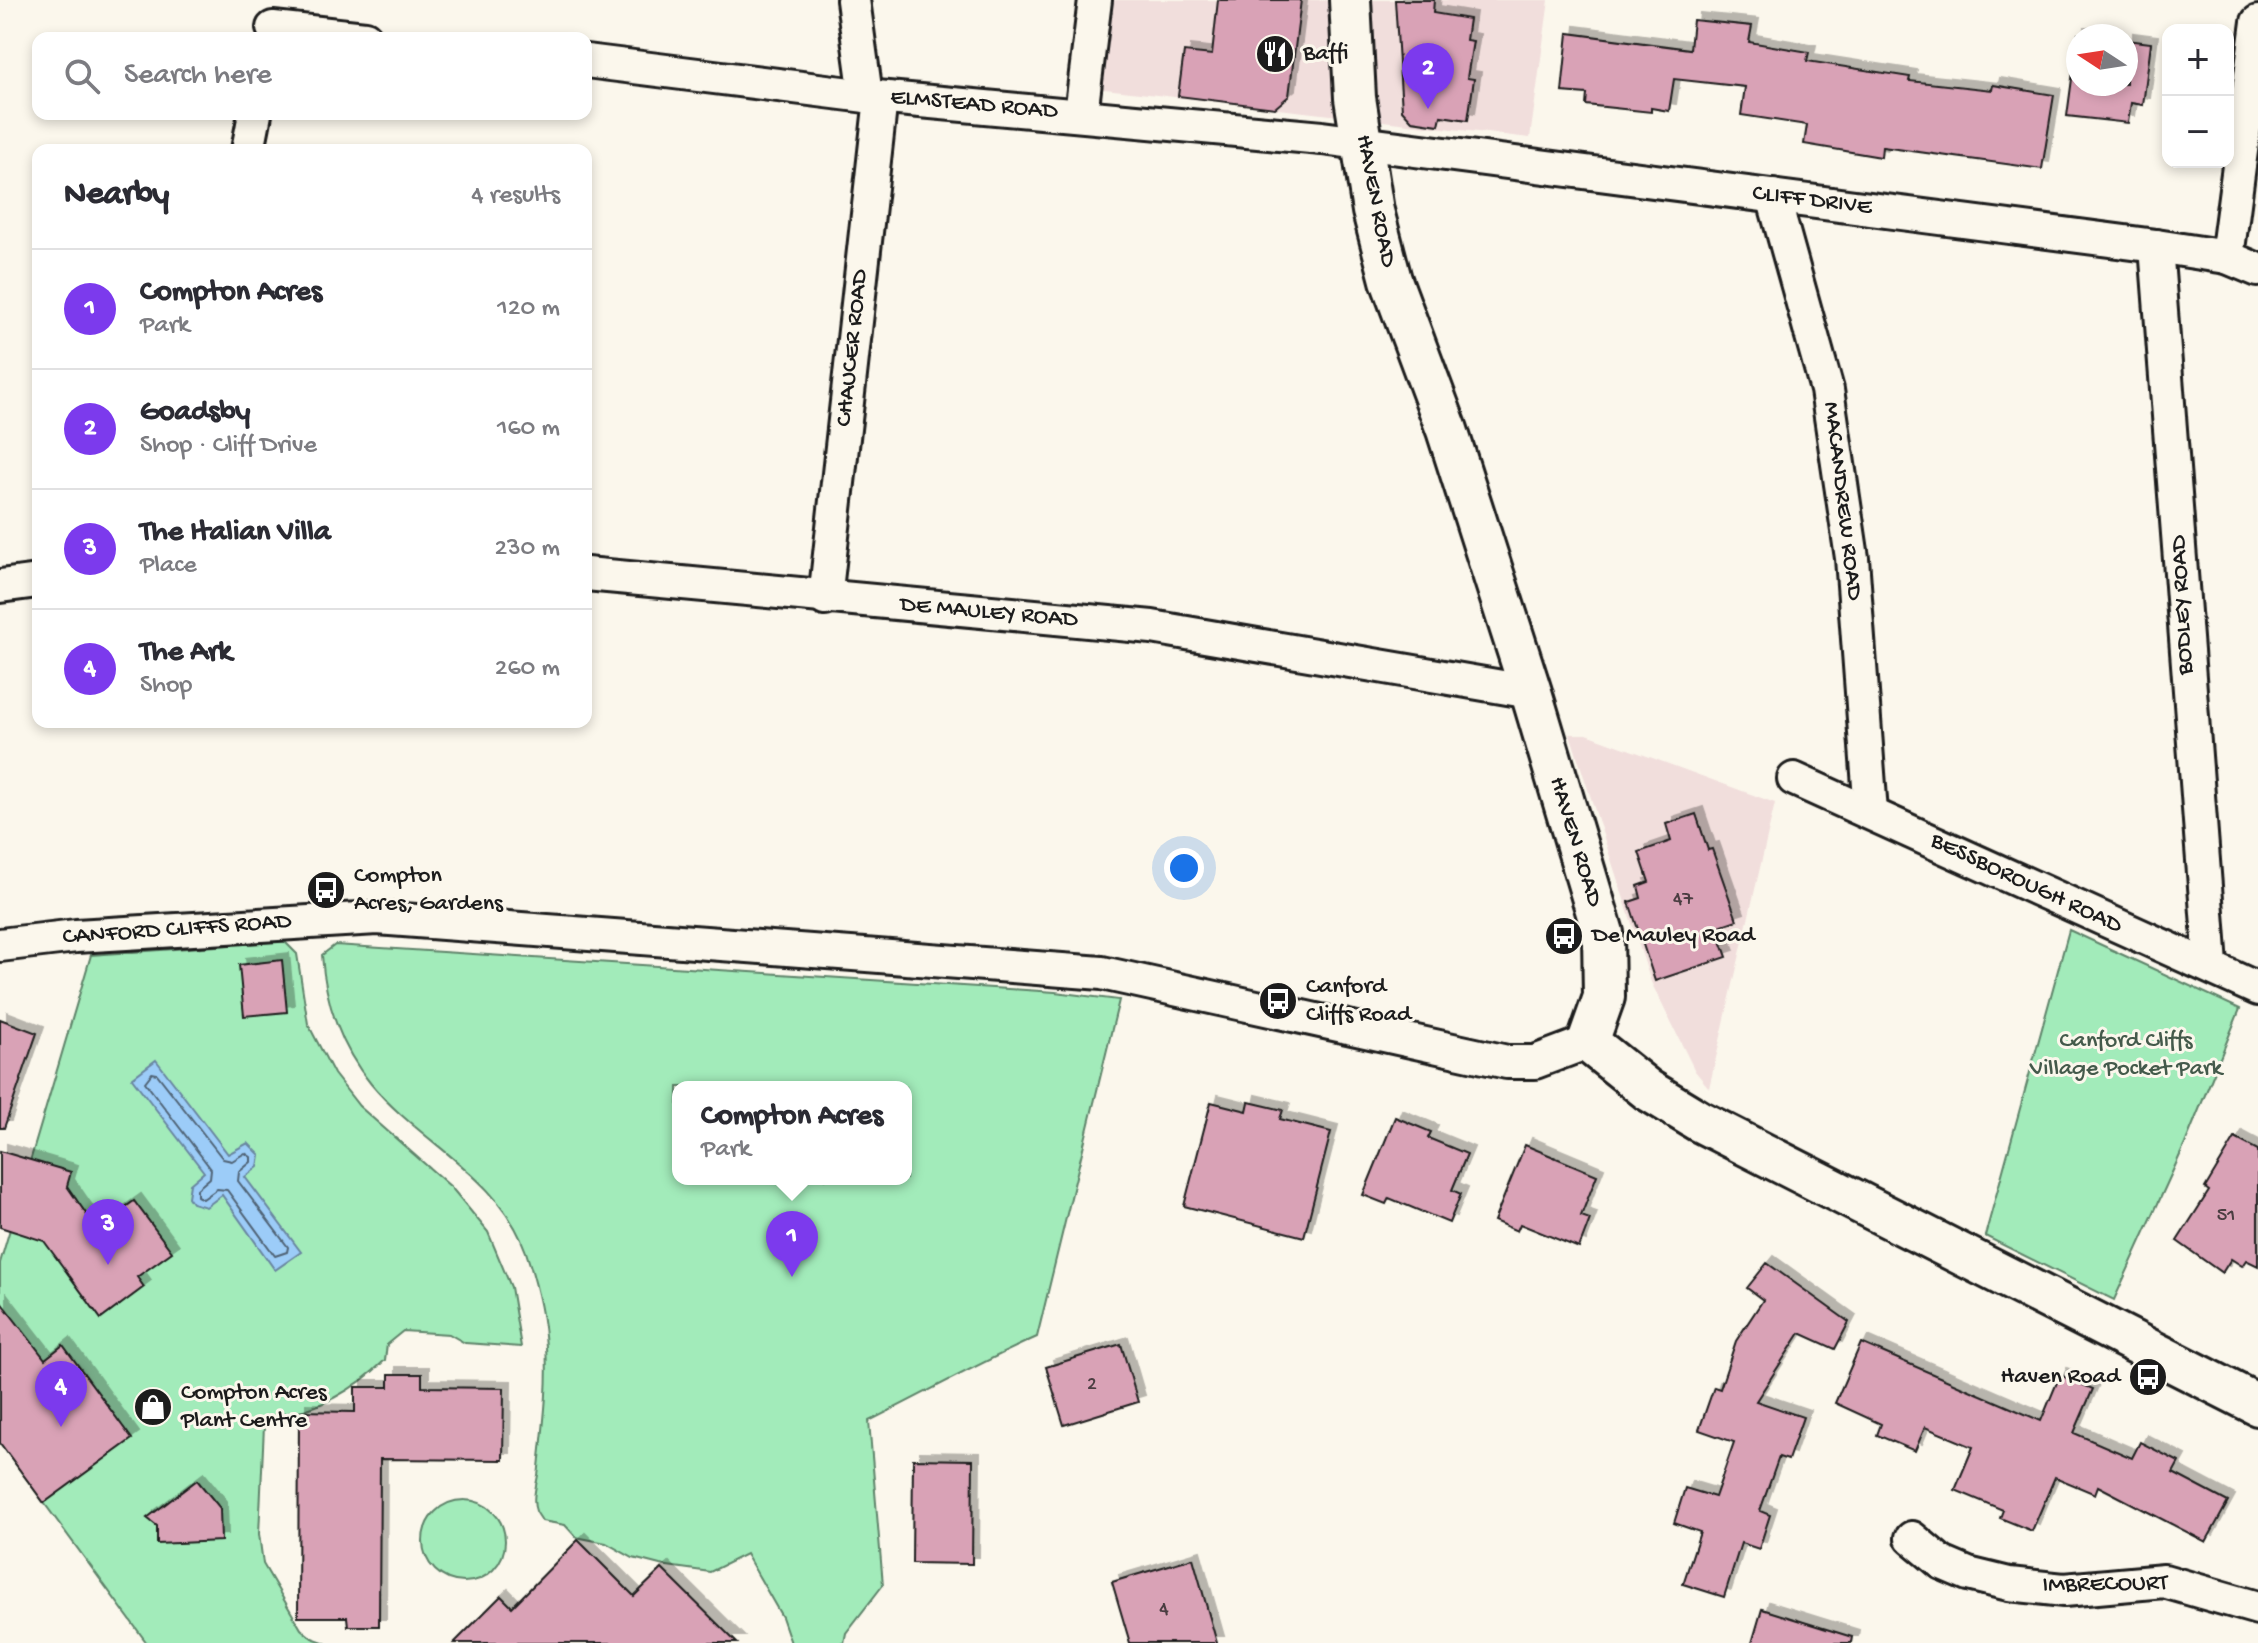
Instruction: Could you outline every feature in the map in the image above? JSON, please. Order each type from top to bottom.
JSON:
[{"type":"main road","name":"HAVEN ROAD","points":[[1350,0],[1355,98],[1373,211],[1391,280],[1447,430],[1531,692],[1603,933],[1604,997],[1588,1042]]},
{"type":"main road","points":[[1588,1042],[1648,1090],[1699,1121],[2258,1405]]},
{"type":"street","name":"CHAUCER ROAD","points":[[825,599],[874,97],[853,0]]},
{"type":"street","points":[[1081,114],[1095,0]]},
{"type":"street","points":[[274,22],[331,32]]},
{"type":"street","points":[[2227,257],[2258,22]]},
{"type":"street","name":"ELMSTEAD ROAD","points":[[592,62],[874,97],[1081,114],[1364,143]]},
{"type":"street","points":[[249,144],[254,120]]},
{"type":"street","name":"CLIFF DRIVE","points":[[1364,143],[2156,246],[2227,257],[2258,270]]},
{"type":"street","name":"MACANDREW ROAD","points":[[1773,196],[1827,390],[1852,558],[1871,813]]},
{"type":"street","name":"BODLEY ROAD","points":[[2156,246],[2171,402],[2184,648],[2211,965]]},
{"type":"street","name":"DE MAULEY ROAD","points":[[592,575],[825,599],[1152,627],[1531,692]]},
{"type":"street","points":[[0,586],[32,582]]},
{"type":"street","name":"BESSBOROUGH ROAD","points":[[1794,779],[2150,941],[2211,965],[2258,989]]},
{"type":"street","name":"CANFORD CLIFFS ROAD","points":[[0,945],[76,936],[377,918],[1102,973],[1507,1062],[1535,1062],[1588,1042]]},
{"type":"street","name":"IMBRECOURT","points":[[1912,1538],[1942,1563],[2009,1584],[2064,1590],[2164,1581],[2258,1608]]},
{"type":"shaded area","points":[[1107,0],[1549,0],[1530,138],[1096,88]]},
{"type":"shaded area","points":[[1570,734],[1587,734],[1775,803],[1709,1088],[1695,1071],[1651,982]]},
{"type":"green space","name":"Canford Cliffs Village Pocket Park","points":[[2069,930],[2240,1009],[2185,1144],[2114,1300],[1985,1236]]},
{"type":"green space","points":[[284,941],[297,954],[308,1024],[334,1074],[359,1106],[451,1187],[488,1232],[511,1287],[521,1347],[465,1343],[449,1334],[403,1331],[387,1344],[385,1360],[362,1380],[334,1398],[305,1410],[275,1414],[274,1425],[264,1426],[259,1534],[263,1564],[301,1629],[312,1638],[326,1643],[147,1643],[0,1443],[0,1263],[91,955]]},
{"type":"green space","points":[[335,945],[1055,992],[1119,1000],[1037,1337],[869,1421],[883,1585],[846,1633],[844,1643],[791,1643],[782,1617],[746,1554],[710,1572],[660,1565],[633,1558],[606,1543],[576,1537],[565,1525],[542,1521],[534,1501],[545,1408],[546,1347],[539,1299],[526,1252],[514,1225],[478,1181],[391,1105],[360,1070],[336,1024],[322,955]]},
{"type":"green space","points":[[464,1500],[480,1503],[493,1512],[502,1525],[505,1541],[502,1557],[493,1570],[480,1579],[464,1582],[448,1579],[435,1570],[426,1557],[423,1541],[426,1525],[435,1512],[448,1503]]},
{"type":"water","points":[[156,1060],[228,1154],[248,1143],[260,1155],[258,1167],[245,1177],[301,1252],[275,1270],[222,1195],[206,1207],[192,1203],[188,1197],[190,1184],[204,1172],[132,1078]]},
{"type":"building","points":[[1218,0],[1301,0],[1289,96],[1275,108],[1178,96],[1184,52],[1212,55]]},
{"type":"building","points":[[1395,0],[1434,0],[1433,13],[1469,19],[1466,40],[1473,41],[1467,78],[1474,79],[1468,120],[1441,116],[1439,125],[1412,121],[1402,110]]},
{"type":"building","points":[[1693,20],[1752,26],[1749,42],[1809,52],[1807,61],[1910,77],[1909,81],[1992,90],[1993,85],[2054,95],[2042,169],[1882,147],[1881,157],[1804,144],[1807,125],[1741,115],[1745,87],[1674,79],[1669,111],[1651,108],[1651,112],[1586,105],[1587,94],[1562,92],[1568,33],[1690,49]]},
{"type":"building","points":[[2138,41],[2151,43],[2143,105],[2131,103],[2128,123],[2067,116],[2070,96],[2138,96]]},
{"type":"building","points":[[1696,814],[1737,920],[1716,927],[1727,957],[1655,981],[1629,902],[1641,898],[1638,886],[1649,882],[1639,852],[1671,841],[1666,824]]},
{"type":"building","points":[[282,960],[287,1012],[244,1016],[239,965]]},
{"type":"building","points":[[0,1019],[37,1033],[4,1128],[0,1128]]},
{"type":"building","points":[[1211,1102],[1247,1111],[1249,1102],[1283,1110],[1280,1119],[1331,1132],[1304,1237],[1184,1206]]},
{"type":"building","points":[[1395,1117],[1431,1132],[1428,1138],[1467,1154],[1452,1190],[1461,1194],[1449,1223],[1389,1198],[1386,1204],[1363,1195]]},
{"type":"building","points":[[2235,1138],[2258,1150],[2258,1266],[2246,1260],[2242,1266],[2231,1259],[2222,1273],[2177,1241],[2209,1191],[2205,1188]]},
{"type":"building","points":[[1525,1145],[1597,1175],[1581,1216],[1590,1219],[1579,1248],[1520,1224],[1517,1231],[1494,1221]]},
{"type":"building","points":[[0,1151],[71,1172],[67,1186],[96,1228],[134,1201],[172,1252],[137,1277],[144,1287],[101,1319],[44,1241],[0,1227]]},
{"type":"building","points":[[1767,1263],[1849,1322],[1835,1349],[1800,1333],[1756,1401],[1803,1417],[1788,1460],[1779,1457],[1760,1511],[1770,1515],[1759,1549],[1741,1543],[1724,1597],[1683,1584],[1700,1532],[1674,1523],[1685,1488],[1715,1497],[1734,1442],[1699,1430],[1714,1387],[1720,1389],[1736,1341],[1763,1300],[1747,1288]]},
{"type":"building","points":[[0,1301],[45,1359],[63,1345],[132,1439],[44,1503],[0,1443]]},
{"type":"building","points":[[1861,1343],[2041,1421],[2060,1375],[2093,1389],[2074,1433],[2132,1458],[2140,1442],[2179,1462],[2173,1473],[2228,1502],[2206,1542],[2098,1486],[2095,1494],[2055,1477],[2032,1531],[2000,1518],[2003,1510],[1955,1490],[1973,1447],[1925,1427],[1915,1451],[1877,1435],[1881,1424],[1835,1403]]},
{"type":"building","points":[[1121,1344],[1138,1402],[1064,1425],[1046,1367]]},
{"type":"building","points":[[389,1374],[422,1374],[422,1387],[504,1388],[503,1460],[380,1459],[379,1626],[348,1626],[347,1617],[298,1617],[299,1411],[355,1412],[355,1387],[389,1387]]},
{"type":"building","points":[[913,1459],[973,1460],[972,1564],[912,1563]]},
{"type":"building","points":[[197,1480],[220,1508],[221,1541],[157,1544],[157,1526],[147,1518]]},
{"type":"building","points":[[578,1540],[634,1596],[662,1569],[737,1643],[454,1643],[501,1596],[512,1607]]},
{"type":"building","points":[[1193,1558],[1217,1643],[1130,1643],[1112,1582]]},
{"type":"building","points":[[1762,1609],[1852,1637],[1851,1643],[1752,1643]]},
{"type":"place","name":"Baffi","points":[[1275,54]]},
{"type":"place","name":"Goadsby","points":[[1428,109]]},
{"type":"place","name":"Compton Acres, Gardens","points":[[326,890]]},
{"type":"place","name":"De Mauley Road","points":[[1564,936]]},
{"type":"place","name":"Canford Cliffs Road","points":[[1278,1001]]},
{"type":"place","name":"The Italian Villa","points":[[108,1265]]},
{"type":"place","name":"Compton Acres","points":[[792,1277]]},
{"type":"place","name":"Haven Road","points":[[2148,1377]]},
{"type":"place","name":"Compton Acres Plant Centre","points":[[153,1407]]},
{"type":"place","name":"The Ark","points":[[61,1427]]}]
